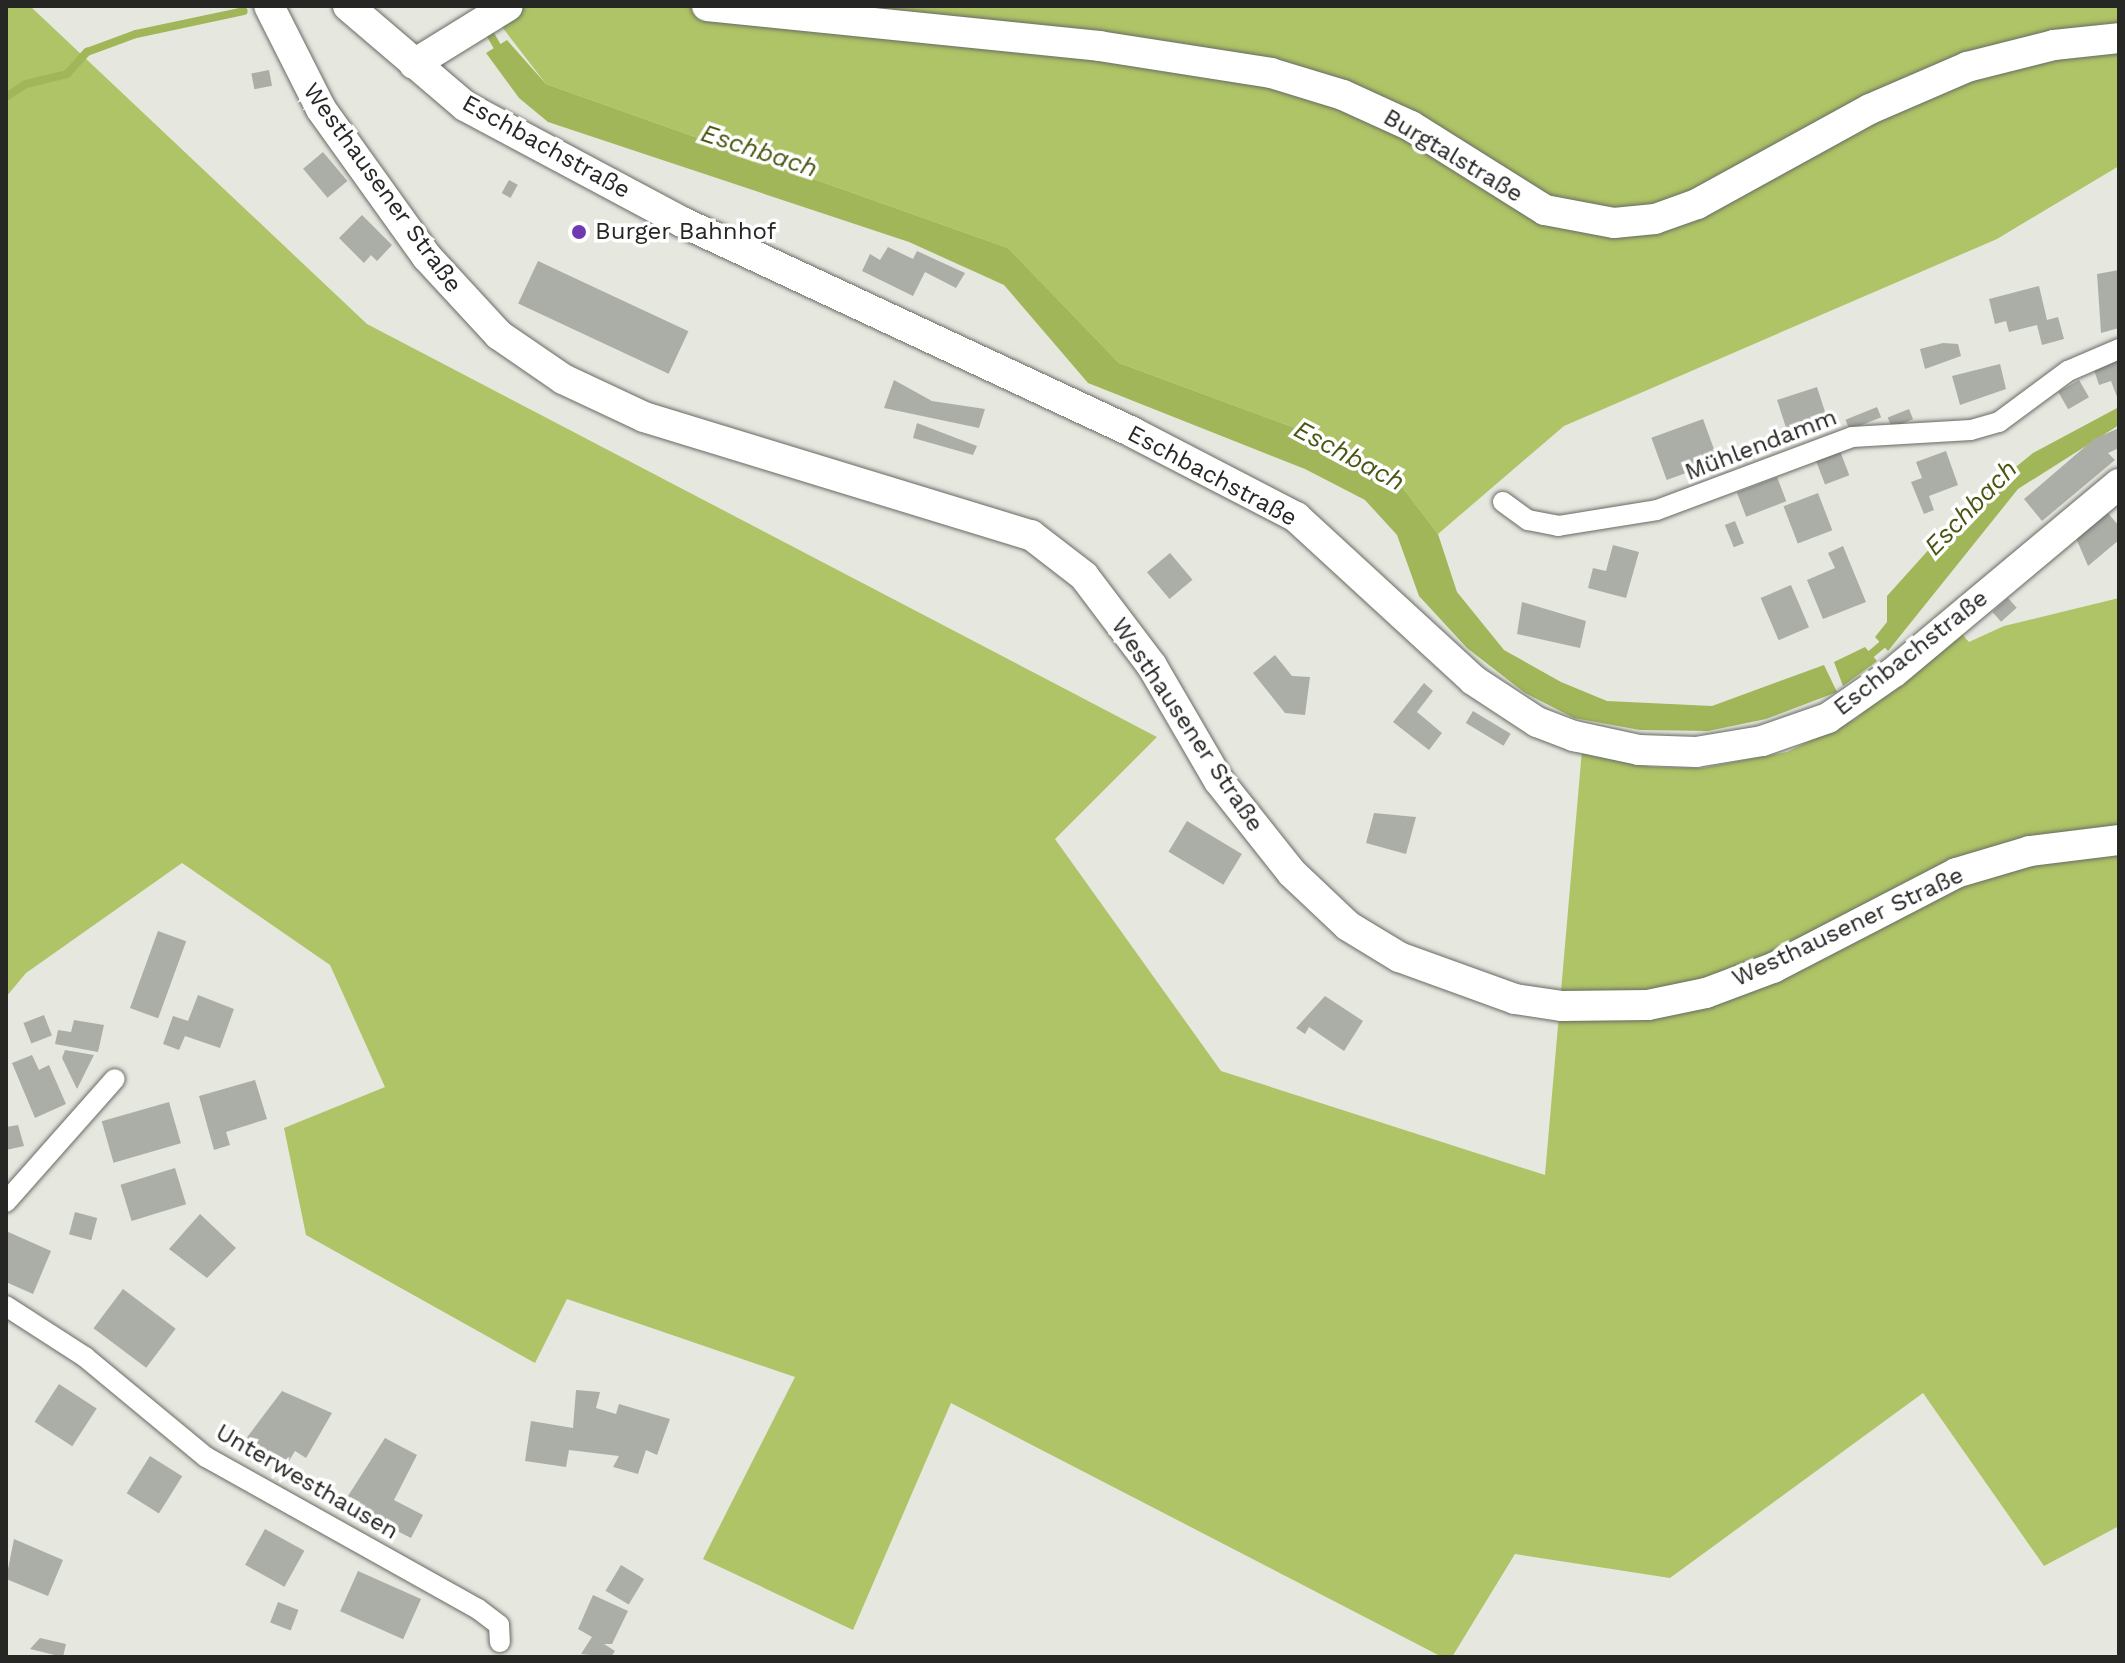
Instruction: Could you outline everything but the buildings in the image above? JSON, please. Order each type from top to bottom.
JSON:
[{"type":"main road","name":"Westhausener Straße","points":[[269,6],[321,109],[427,257],[499,335],[563,379],[644,417],[1031,535],[1084,576],[1152,666],[1219,781],[1292,873],[1348,926],[1399,957],[1515,999],[1562,1006],[1648,1005],[1706,993],[1773,968],[1956,873],[2030,851],[2119,840]]},
{"type":"main road","name":"Eschbachstraße","points":[[348,6],[465,106],[682,222],[1271,503],[1318,535],[1495,696],[1537,722],[1598,743],[1658,753],[1715,750],[1828,718],[1894,672],[2119,484]]},
{"type":"main road","name":"Burgtalstraße","points":[[707,6],[1099,46],[1271,73],[1391,116],[1545,210],[1614,223],[1655,219],[1697,204],[1862,113],[1967,67],[2030,49],[2119,38]]},
{"type":"main road","points":[[414,64],[490,15]]},
{"type":"street","name":"Mühlendamm","points":[[1503,502],[1528,520],[1558,526],[1657,510],[1852,437],[1959,431],[1999,422],[2076,366],[2119,349]]},
{"type":"street","points":[[6,1202],[115,1079]]},
{"type":"street","name":"Unterwesthausen","points":[[6,1306],[85,1357],[206,1457],[478,1609],[499,1625],[500,1642]]},
{"type":"shaded area","points":[[6,6],[30,6],[367,324],[1157,737],[1055,839],[1221,1071],[1545,1175],[1582,750],[1652,767],[1702,768],[1787,752],[1855,719],[1961,633],[1969,642],[2004,626],[2119,598],[2119,1526],[2044,1566],[1923,1393],[1670,1578],[1515,1554],[1452,1657],[1442,1657],[951,1403],[853,1630],[703,1559],[795,1377],[567,1299],[535,1363],[306,1235],[284,1128],[385,1087],[330,965],[182,863],[26,973],[6,997]]},
{"type":"shaded area","points":[[511,6],[2119,6],[2119,166],[1997,239],[1564,426],[1438,534],[1399,483],[1333,442],[1119,363],[1008,248],[546,84],[492,14]]},
{"type":"water","points":[[507,40],[546,84],[1008,248],[1119,363],[1333,442],[1399,483],[1438,534],[1457,592],[1504,650],[1561,682],[1607,701],[1712,706],[1824,665],[1837,692],[1766,719],[1708,731],[1640,730],[1574,718],[1525,693],[1467,648],[1419,596],[1397,535],[1365,500],[1305,469],[1088,383],[1004,285],[909,242],[548,122],[519,98],[486,53]]},
{"type":"water","points":[[2119,407],[2119,425],[2018,489],[1888,651],[1875,637],[1887,622],[1887,596],[1968,506],[2033,453]]},
{"type":"water","points":[[1865,647],[1877,661],[1843,686],[1834,662]]},
{"type":"waterway","points":[[6,97],[26,84],[67,74],[87,52],[136,34],[244,11]]},
{"type":"waterway","name":"Eschbach","points":[[486,27],[501,53]]},
{"type":"waterway","name":"Eschbach","points":[[1864,660],[1890,638]]},
{"type":"place","name":"Burger Bahnhof","points":[[579,232]]}]
